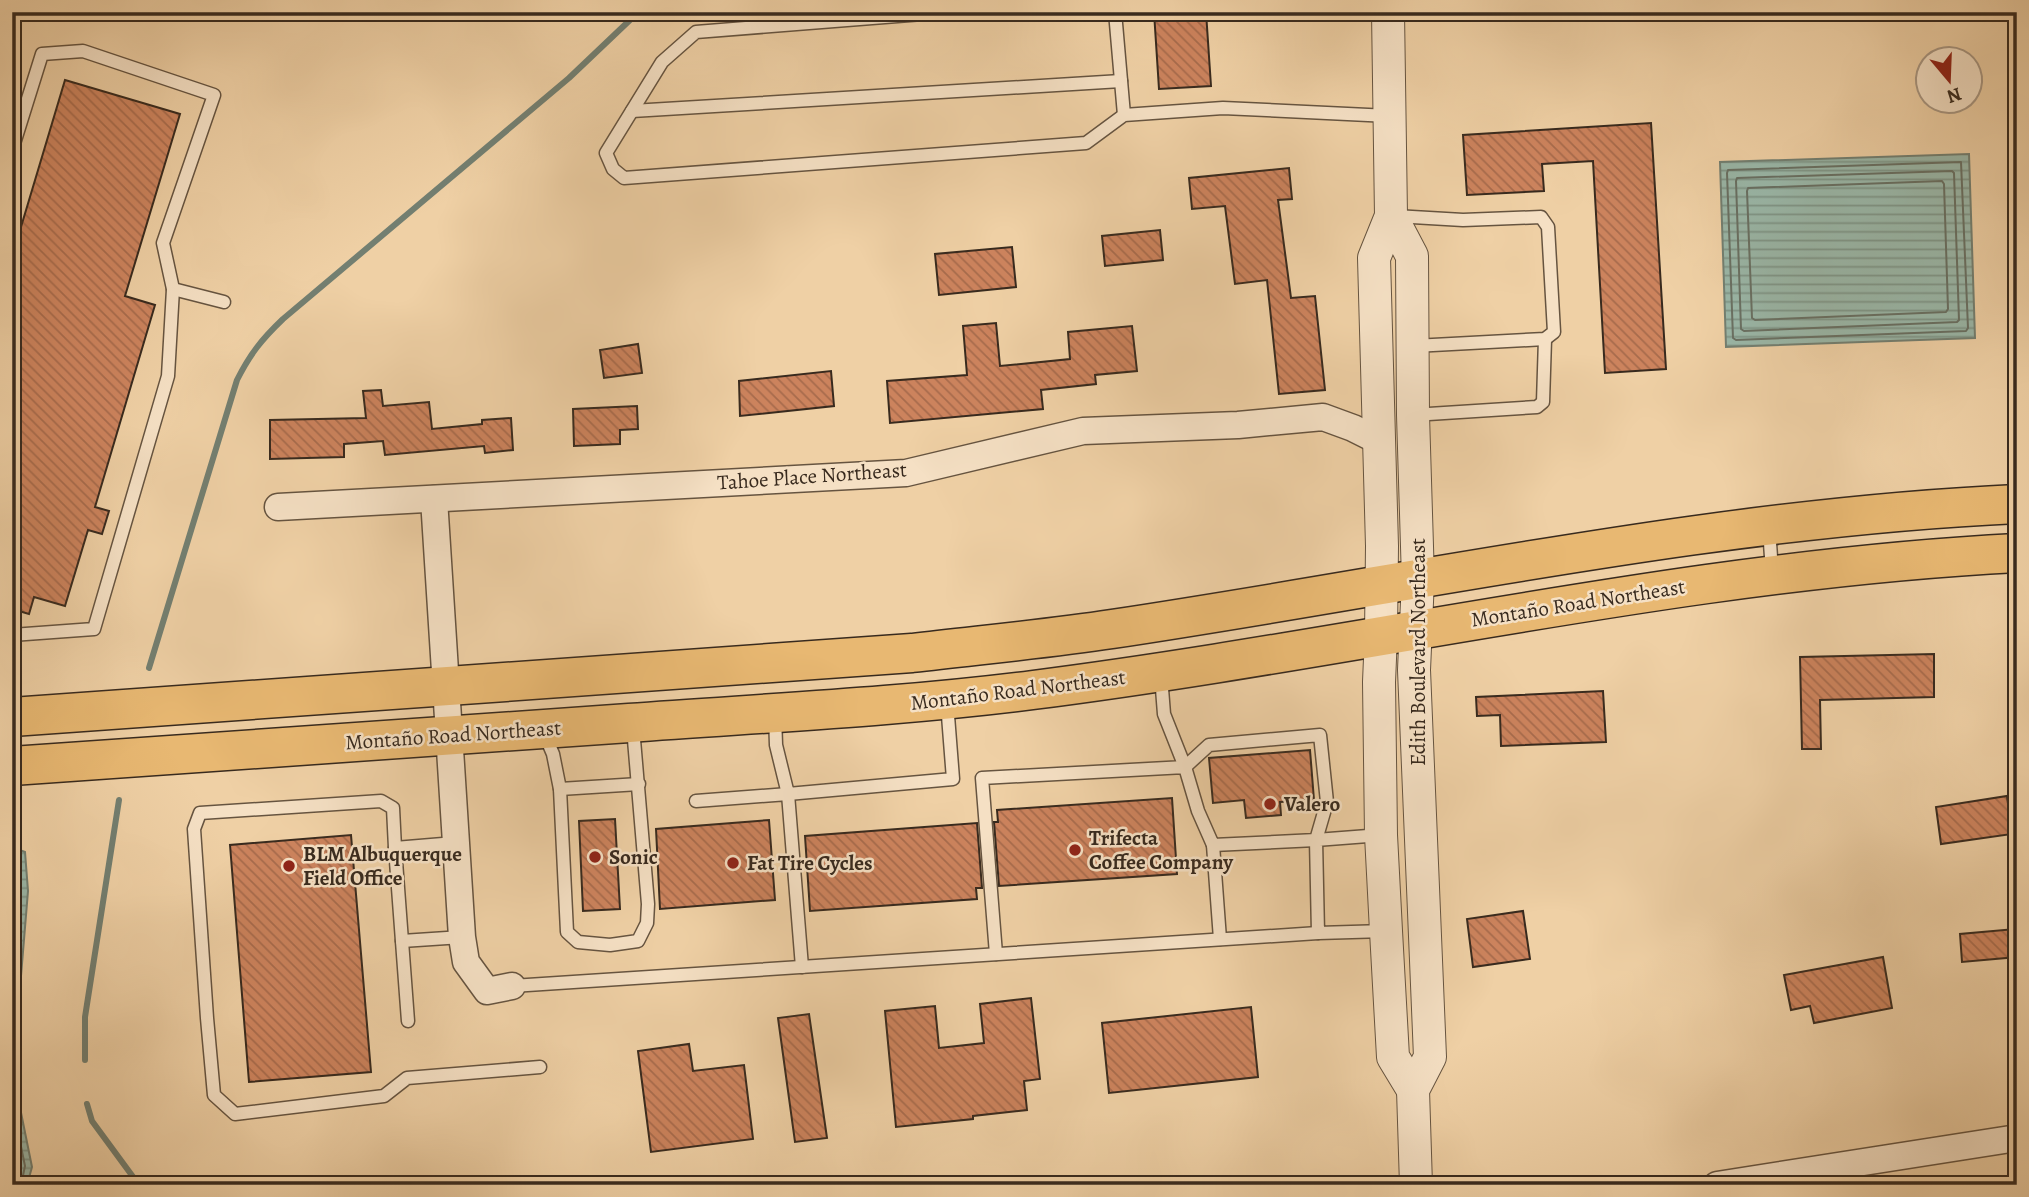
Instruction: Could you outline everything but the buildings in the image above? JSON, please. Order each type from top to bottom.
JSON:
[{"type":"main road","points":[[12,717],[912,653],[1036,639],[1240,609],[1670,539],[1929,508],[2017,504]]},
{"type":"main road","name":"Montaño Road Northeast","points":[[12,766],[947,700],[1161,672],[1661,589],[1916,560],[2017,553]]},
{"type":"street","name":"Edith Boulevard Northeast","points":[[1388,12],[1391,216],[1374,258],[1379,441],[1400,581]]},
{"type":"street","name":"Edith Boulevard Northeast","points":[[1391,216],[1412,256],[1413,415],[1400,581],[1399,632],[1379,682],[1381,835],[1393,1057],[1413,1090]]},
{"type":"street","name":"Tahoe Place Northeast","points":[[278,507],[906,473],[1083,431],[1238,425],[1323,417],[1379,441]]},
{"type":"street","points":[[434,499],[462,937],[466,962],[487,991],[512,986]]},
{"type":"street","name":"Edith Boulevard Northeast","points":[[1399,632],[1414,670],[1430,1057],[1413,1090],[1416,1185]]},
{"type":"street","points":[[1717,1185],[2017,1138]]},
{"type":"lane","points":[[948,12],[696,32],[662,62],[606,153],[613,169],[624,178],[1086,143],[1124,115],[1223,108],[1390,116]]},
{"type":"lane","points":[[1115,12],[1124,115]]},
{"type":"lane","points":[[12,150],[42,54],[83,51],[214,95],[163,243],[173,289],[168,376],[94,629],[12,635]]},
{"type":"lane","points":[[632,111],[1121,81]]},
{"type":"lane","points":[[1391,216],[1463,220],[1541,217],[1548,227],[1554,332],[1545,339],[1413,346]]},
{"type":"lane","points":[[173,289],[225,302]]},
{"type":"lane","points":[[1413,415],[1537,407],[1543,402],[1545,339]]},
{"type":"lane","points":[[1769,526],[1773,575]]},
{"type":"lane","points":[[1161,672],[1164,714],[1185,767],[1198,811],[1213,845],[1220,939]]},
{"type":"lane","points":[[696,801],[953,779],[947,700]]},
{"type":"lane","points":[[775,713],[776,745],[788,794],[802,967]]},
{"type":"lane","points":[[543,729],[553,754],[560,789],[566,932],[578,942],[610,944],[638,941],[648,923],[639,784],[632,723]]},
{"type":"lane","points":[[996,954],[982,778],[1185,767],[1209,745],[1320,735],[1326,802],[1316,840],[1318,933]]},
{"type":"lane","points":[[560,789],[639,784]]},
{"type":"lane","points":[[408,1021],[393,808],[381,801],[200,813],[194,829],[214,1095],[235,1114],[384,1096],[407,1078],[540,1067]]},
{"type":"lane","points":[[1213,845],[1381,835]]},
{"type":"lane","points":[[395,849],[456,843]]},
{"type":"lane","points":[[512,986],[1220,939],[1386,931]]},
{"type":"lane","points":[[402,942],[462,937]]},
{"type":"water","points":[[1969,154],[1975,338],[1726,347],[1720,162]]},
{"type":"water","points":[[12,847],[25,852],[28,891],[13,1073],[32,1167],[27,1185],[12,1185]]},
{"type":"waterway","points":[[149,668],[237,380],[257,347],[283,319],[569,78],[630,20]]},
{"type":"waterway","points":[[85,1060],[85,1017],[119,800]]},
{"type":"waterway","points":[[87,1104],[92,1121],[139,1185]]},
{"type":"place","name":"Valero","points":[[1270,804]]},
{"type":"place","name":"Trifecta Coffee Company","points":[[1075,850]]},
{"type":"place","name":"Sonic","points":[[595,857]]},
{"type":"place","name":"Fat Tire Cycles","points":[[733,863]]},
{"type":"place","name":"BLM Albuquerque Field Office","points":[[289,866]]}]
